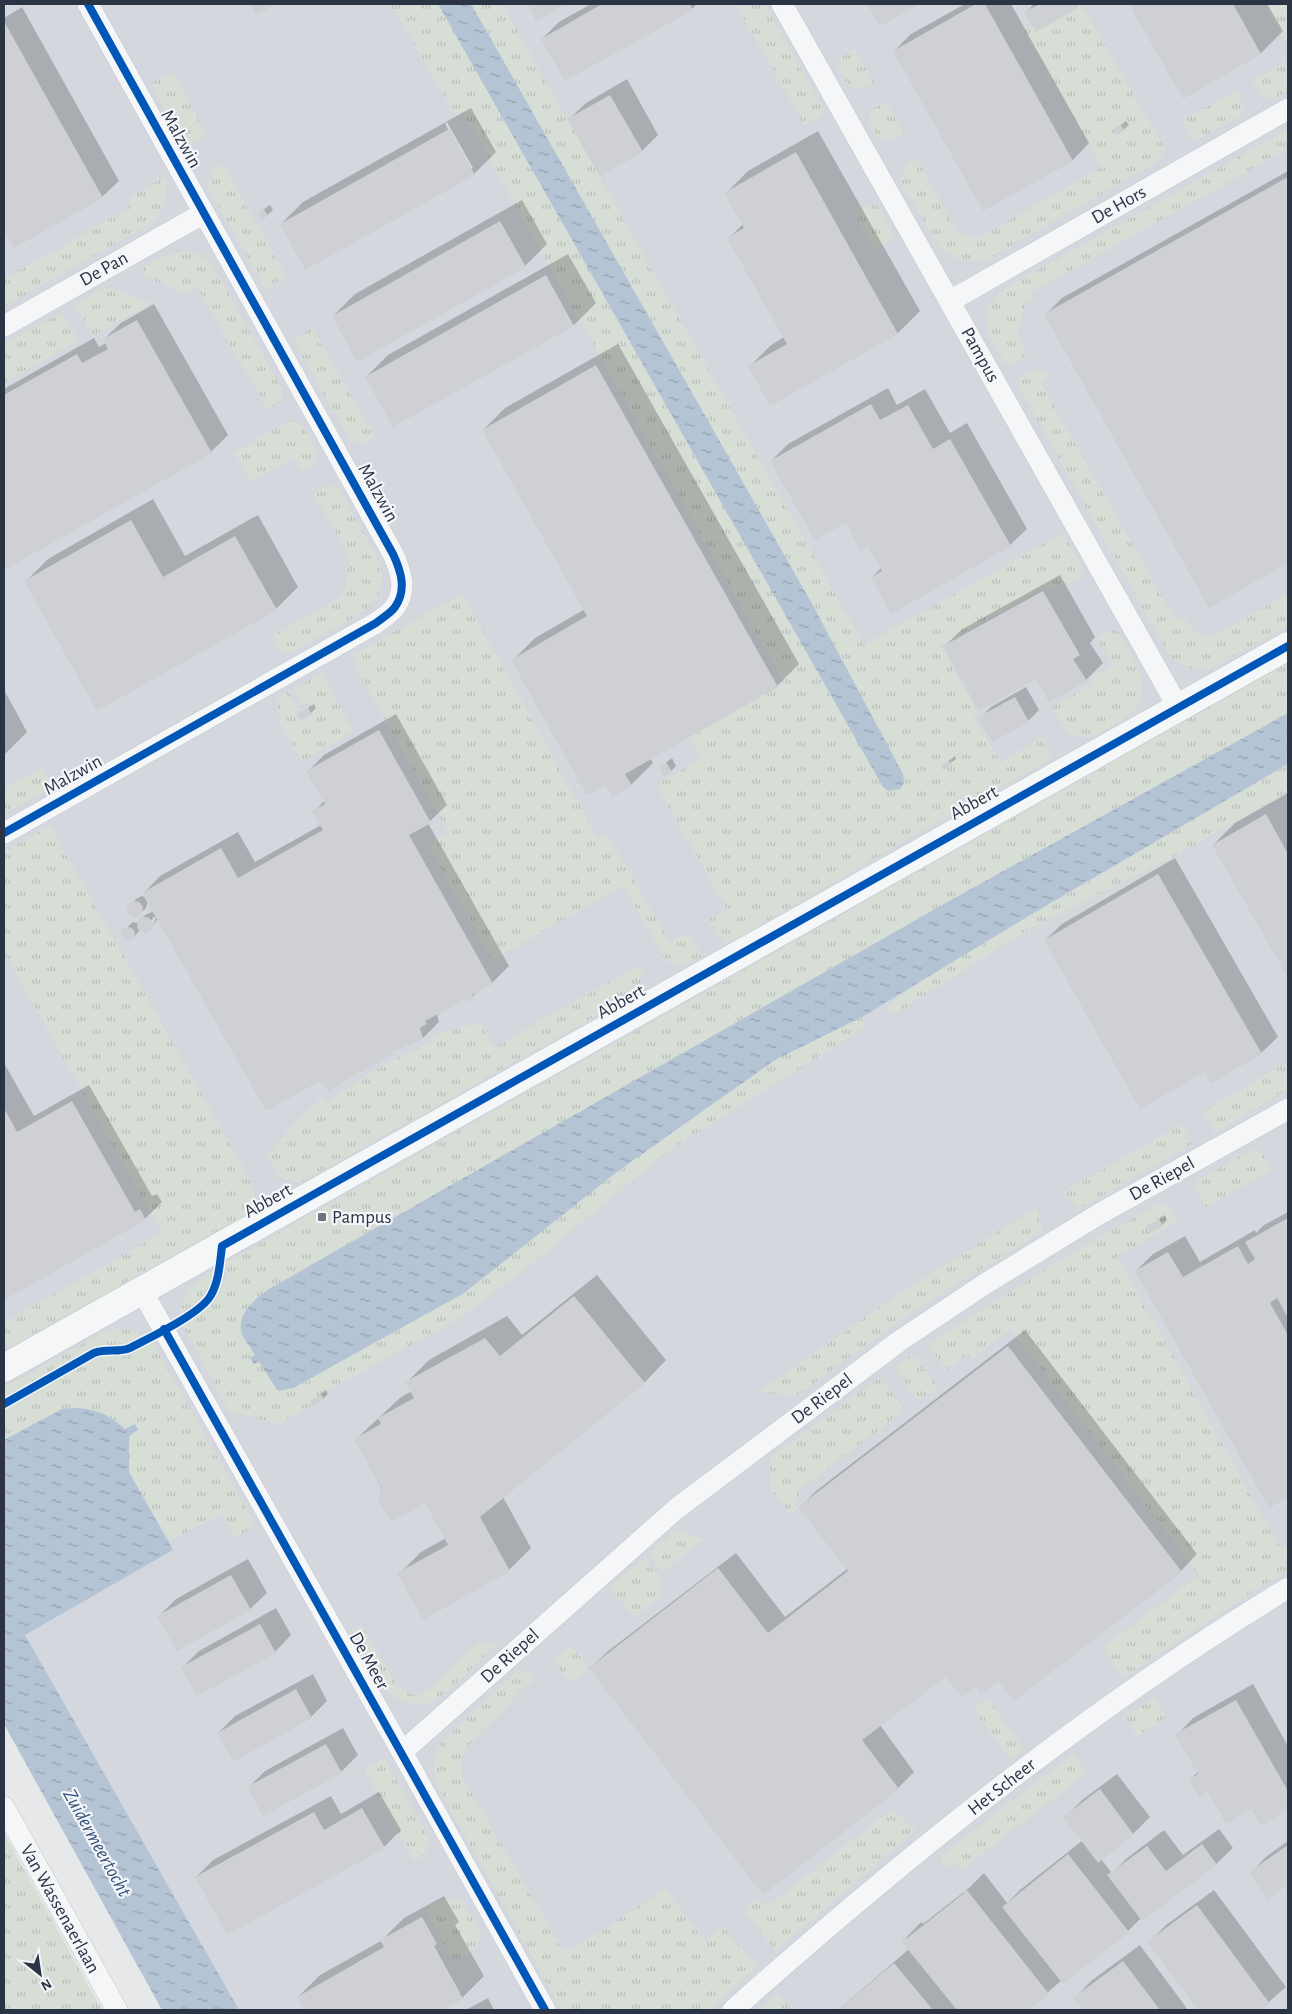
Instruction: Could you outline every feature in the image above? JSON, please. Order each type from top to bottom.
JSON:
[{"type":"street","name":"Malzwin","points":[[4,833],[376,623],[395,608],[401,593],[402,574],[393,554],[88,4]]},
{"type":"street","name":"Pampus","points":[[782,4],[1178,707]]},
{"type":"street","name":"De Hors","points":[[950,301],[1288,109]]},
{"type":"street","name":"De Pan","points":[[4,326],[204,213]]},
{"type":"street","name":"Abbert","points":[[4,1368],[1288,646]]},
{"type":"street","name":"De Riepel","points":[[402,1752],[676,1509],[898,1342],[988,1282],[1101,1213],[1288,1109]]},
{"type":"street","name":"De Meer","points":[[142,1291],[545,2010]]},
{"type":"street","name":"Het Scheer","points":[[733,2010],[895,1871],[1069,1735],[1188,1651],[1288,1588]]},
{"type":"street","name":"Van Wassenaerlaan","points":[[4,1807],[117,2010]]},
{"type":"shaded area","points":[[4,4],[1288,4],[1288,2010],[200,2010],[4,1661]]},
{"type":"green space","points":[[391,4],[438,4],[883,787],[888,791],[811,602],[471,4],[502,4],[864,645],[1063,533],[1083,568],[1082,576],[1068,584],[1064,582],[1047,592],[1044,588],[940,646],[978,713],[973,716],[1000,762],[1041,738],[1050,753],[1048,761],[906,840],[725,945],[709,919],[727,909],[656,785],[701,758],[690,737],[784,683],[462,111],[455,115]]},
{"type":"green space","points":[[747,4],[764,4],[823,108],[821,116],[804,125],[738,8]]},
{"type":"green space","points":[[1071,4],[1081,4],[1166,150],[1157,162],[986,260],[959,260],[939,247],[900,181],[906,166],[917,159],[957,232],[977,239],[1102,167],[1024,31]]},
{"type":"green space","points":[[1276,4],[1288,4],[1288,47],[1267,9]]},
{"type":"green space","points":[[855,49],[874,83],[862,90],[849,86],[838,67],[840,58]]},
{"type":"green space","points":[[1288,60],[1288,90],[1274,99],[1261,97],[1252,80]]},
{"type":"green space","points":[[172,72],[207,135],[186,148],[151,84]]},
{"type":"green space","points":[[1236,91],[1244,106],[1241,116],[1197,140],[1190,135],[1182,120]]},
{"type":"green space","points":[[886,102],[904,134],[890,141],[876,136],[869,122],[871,110]]},
{"type":"green space","points":[[1288,129],[1288,149],[1030,293],[1033,300],[1026,304],[1017,333],[1028,354],[1012,364],[1005,363],[990,333],[987,315],[996,297],[1006,288]]},
{"type":"green space","points":[[223,164],[286,276],[265,289],[206,183],[213,179],[209,171]]},
{"type":"green space","points":[[165,177],[165,201],[153,222],[5,306],[4,279],[127,209],[132,195]]},
{"type":"green space","points":[[871,204],[878,206],[893,233],[892,240],[874,250],[854,213]]},
{"type":"green space","points":[[181,252],[199,255],[214,267],[281,387],[281,398],[274,405],[267,409],[197,287],[180,296],[171,287],[151,280],[142,273],[142,269],[146,265],[155,260]]},
{"type":"green space","points":[[103,288],[110,288],[151,303],[93,336],[75,304]]},
{"type":"green space","points":[[62,312],[78,340],[4,383],[4,344]]},
{"type":"green space","points":[[312,328],[375,437],[362,444],[350,440],[293,340]]},
{"type":"green space","points":[[1036,370],[1044,372],[1048,377],[1040,382],[1176,621],[1183,617],[1196,631],[1205,635],[1215,635],[1288,595],[1288,626],[1209,669],[1190,668],[1174,660],[1168,653],[1018,385],[1020,377]]},
{"type":"green space","points":[[289,420],[299,424],[310,437],[318,453],[314,464],[302,471],[294,458],[251,481],[234,453]]},
{"type":"green space","points":[[328,485],[339,489],[378,559],[382,573],[382,584],[379,594],[365,610],[287,655],[278,651],[271,637],[343,596],[350,558],[313,493]]},
{"type":"green space","points":[[462,594],[598,838],[607,834],[670,943],[689,932],[702,956],[684,966],[666,961],[623,886],[492,960],[428,845],[449,833],[354,665],[357,663],[353,655]]},
{"type":"green space","points":[[1112,630],[1119,632],[1139,671],[1142,691],[1139,701],[1133,711],[1124,718],[1090,738],[1067,733],[1052,707],[1090,685],[1094,676],[1113,665],[1097,638]]},
{"type":"green space","points":[[1288,663],[1288,713],[944,904],[269,1289],[249,1307],[242,1333],[255,1355],[251,1358],[254,1364],[259,1361],[278,1391],[464,1293],[563,1213],[679,1127],[775,1060],[862,1017],[867,1026],[671,1149],[534,1262],[461,1317],[326,1392],[328,1397],[279,1424],[235,1412],[231,1415],[183,1326],[201,1314],[215,1301],[224,1284],[227,1262]]},
{"type":"green space","points":[[321,673],[354,731],[302,761],[277,717],[281,715],[277,708],[280,705],[277,698],[289,691],[299,709],[294,712],[300,722],[314,715],[308,704],[303,707],[293,689]]},
{"type":"green space","points":[[1288,764],[1288,792],[1175,856],[1027,930],[897,1013],[888,1010],[888,1005],[934,973]]},
{"type":"green space","points":[[42,767],[51,782],[49,789],[4,814],[4,788]]},
{"type":"green space","points":[[50,826],[252,1183],[255,1195],[250,1212],[9,1348],[7,1343],[4,1344],[4,1323],[162,1233],[4,952],[4,852]]},
{"type":"green space","points":[[638,966],[643,974],[636,993],[300,1183],[279,1177],[266,1156],[294,1124],[322,1097],[327,1103],[378,1068],[434,1042],[432,1035],[480,1022],[494,1047]]},
{"type":"green space","points":[[1288,1062],[1288,1089],[1215,1133],[1202,1112]]},
{"type":"green space","points":[[1182,1124],[1192,1144],[1079,1209],[1064,1192]]},
{"type":"green space","points":[[1253,1149],[1262,1154],[1272,1170],[1206,1207],[1196,1189],[1197,1181]]},
{"type":"green space","points":[[1160,1203],[1167,1205],[1177,1222],[1117,1256],[1281,1549],[1288,1545],[1288,1569],[1124,1677],[1102,1648],[1199,1575],[1010,1329],[972,1359],[967,1354],[947,1370],[927,1345],[1047,1268]]},
{"type":"green space","points":[[1036,1208],[1043,1231],[911,1313],[796,1396],[758,1392],[900,1293]]},
{"type":"green space","points":[[212,1271],[206,1291],[198,1301],[180,1313],[186,1293],[200,1279]]},
{"type":"green space","points":[[114,1329],[125,1329],[143,1335],[129,1341],[84,1352],[4,1398],[4,1386],[104,1332]]},
{"type":"green space","points":[[153,1343],[253,1521],[250,1529],[235,1538],[222,1514],[170,1541],[129,1472],[129,1436],[135,1424],[125,1429],[109,1417],[94,1410],[79,1408],[64,1410],[49,1416],[4,1440],[4,1411],[89,1362],[108,1356],[127,1357]]},
{"type":"green space","points":[[909,1357],[915,1357],[938,1387],[918,1401],[896,1370],[896,1366]]},
{"type":"green space","points":[[880,1377],[905,1410],[798,1491],[800,1495],[793,1502],[798,1508],[790,1514],[771,1491],[769,1458]]},
{"type":"green space","points":[[678,1529],[704,1540],[662,1572],[648,1554]]},
{"type":"green space","points":[[645,1558],[661,1581],[659,1598],[634,1617],[609,1587]]},
{"type":"green space","points":[[362,1625],[398,1687],[411,1694],[418,1695],[430,1688],[476,1644],[496,1644],[463,1677],[434,1701],[415,1705],[397,1699],[383,1687],[352,1630]]},
{"type":"green space","points":[[571,1645],[589,1668],[570,1683],[552,1660]]},
{"type":"green space","points":[[517,1671],[530,1672],[535,1679],[518,1693],[509,1705],[466,1748],[462,1763],[463,1778],[561,1946],[566,1951],[572,1950],[665,1889],[705,1942],[723,1927],[757,1966],[709,2010],[562,2010],[438,1787],[434,1775],[436,1753],[441,1742]]},
{"type":"green space","points":[[1154,1698],[1166,1718],[1137,1736],[1125,1717]]},
{"type":"green space","points":[[987,1699],[1024,1749],[1011,1760],[973,1709]]},
{"type":"green space","points":[[1073,1754],[1087,1773],[962,1869],[956,1862],[948,1868],[938,1858]]},
{"type":"green space","points":[[384,1758],[430,1839],[426,1854],[414,1861],[364,1770]]},
{"type":"green space","points":[[892,1809],[916,1830],[775,1951],[743,1909],[756,1899],[761,1906],[767,1901],[770,1904]]},
{"type":"green space","points":[[4,1833],[102,2010],[4,2010]]},
{"type":"green space","points":[[444,1899],[461,1900],[480,1932],[478,1947],[454,1961],[425,1910]]},
{"type":"green space","points":[[777,1994],[792,2010],[759,2010]]},
{"type":"water","points":[[438,4],[471,4],[811,602],[903,774],[904,783],[900,789],[888,791],[883,787]]},
{"type":"water","points":[[1288,713],[1288,764],[1030,915],[862,1017],[775,1060],[618,1171],[464,1293],[293,1388],[278,1391],[259,1362],[254,1364],[250,1358],[255,1355],[242,1334],[241,1320],[253,1302],[269,1289],[944,904]]},
{"type":"water","name":"Zuidermeertocht","points":[[62,1409],[88,1409],[101,1413],[125,1429],[135,1424],[138,1430],[129,1436],[129,1472],[173,1550],[25,1635],[239,2010],[162,2010],[4,1724],[4,1440]]},
{"type":"building","points":[[250,4],[276,4],[257,15]]},
{"type":"building","points":[[527,4],[566,4],[536,21]]},
{"type":"building","points":[[602,4],[689,4],[693,10],[565,81],[541,39]]},
{"type":"building","points":[[867,4],[920,4],[880,26]]},
{"type":"building","points":[[976,4],[985,4],[1073,161],[983,211],[893,51]]},
{"type":"building","points":[[1040,4],[1076,4],[1078,8],[1036,32],[1024,12]]},
{"type":"building","points":[[1129,4],[1233,4],[1261,54],[1183,99]]},
{"type":"building","points":[[5,23],[103,198],[14,248],[4,229]]},
{"type":"building","points":[[610,95],[643,152],[600,176],[567,119]]},
{"type":"building","points":[[1121,125],[1124,131],[1117,135],[1113,129]]},
{"type":"building","points":[[449,129],[475,175],[305,270],[280,224]]},
{"type":"building","points":[[796,152],[898,334],[770,406],[748,366],[787,344],[727,238],[744,228],[724,193]]},
{"type":"building","points":[[1288,177],[1288,563],[1209,608],[1044,314]]},
{"type":"building","points":[[264,209],[268,216],[262,220],[258,213]]},
{"type":"building","points":[[500,221],[526,267],[357,362],[332,316]]},
{"type":"building","points":[[546,275],[574,326],[393,427],[365,377]]},
{"type":"building","points":[[137,320],[212,453],[4,570],[4,395],[77,354],[82,363],[108,349],[103,339]]},
{"type":"building","points":[[596,365],[778,687],[625,774],[632,786],[612,797],[605,785],[588,795],[580,782],[576,783],[579,781],[511,660],[587,616],[482,430]]},
{"type":"building","points":[[871,404],[880,420],[908,405],[933,449],[950,439],[1011,546],[891,614],[871,577],[882,571],[868,547],[861,551],[846,523],[815,540],[770,461]]},
{"type":"building","points":[[131,520],[163,577],[235,536],[277,610],[97,711],[24,581]]},
{"type":"building","points":[[1043,591],[1080,655],[1073,659],[1087,681],[1049,702],[1036,679],[979,711],[943,646]]},
{"type":"building","points":[[1015,697],[1029,722],[992,742],[978,717]]},
{"type":"building","points":[[308,708],[312,714],[301,720],[298,714]]},
{"type":"building","points":[[379,730],[431,823],[409,835],[493,984],[472,995],[473,998],[466,1002],[464,1000],[425,1021],[427,1024],[420,1028],[423,1039],[390,1053],[392,1055],[359,1073],[358,1071],[330,1092],[320,1081],[266,1111],[142,893],[221,848],[238,878],[323,830],[312,811],[325,804],[306,771]]},
{"type":"building","points":[[949,761],[952,765],[943,770],[941,766]]},
{"type":"building","points":[[666,762],[672,772],[664,777],[659,767]]},
{"type":"building","points":[[1266,814],[1288,854],[1288,978],[1212,845]]},
{"type":"building","points":[[1158,874],[1262,1054],[1211,1083],[1205,1072],[1140,1109],[1044,940]]},
{"type":"building","points":[[132,901],[138,901],[143,906],[141,915],[132,917],[127,912],[127,906]]},
{"type":"building","points":[[142,917],[148,917],[153,922],[151,931],[142,933],[137,928],[137,922]]},
{"type":"building","points":[[125,927],[131,927],[135,934],[131,941],[125,941],[121,937],[121,931]]},
{"type":"building","points":[[72,1101],[135,1212],[140,1209],[146,1220],[4,1300],[4,1108],[17,1132]]},
{"type":"building","points":[[1288,1218],[1288,1318],[1277,1298],[1270,1303],[1288,1335],[1288,1497],[1269,1508],[1135,1271],[1168,1252],[1183,1277],[1238,1246],[1248,1264],[1255,1259],[1245,1242]]},
{"type":"building","points":[[1159,1219],[1163,1226],[1150,1233],[1146,1226]]},
{"type":"building","points":[[574,1296],[645,1383],[480,1517],[510,1571],[423,1620],[397,1573],[448,1545],[425,1503],[391,1522],[378,1499],[382,1489],[354,1439],[381,1424],[378,1418],[414,1398],[405,1382],[485,1338],[500,1356]]},
{"type":"building","points":[[1008,1346],[1182,1572],[1014,1701],[998,1681],[981,1694],[976,1687],[962,1697],[946,1677],[862,1740],[899,1789],[763,1895],[589,1668],[718,1568],[768,1633],[848,1571],[798,1507]]},
{"type":"building","points":[[321,1394],[324,1400],[313,1406],[310,1401]]},
{"type":"building","points":[[231,1575],[251,1610],[177,1651],[157,1616]]},
{"type":"building","points":[[260,1624],[276,1653],[197,1696],[181,1667]]},
{"type":"building","points":[[296,1689],[312,1718],[233,1762],[217,1733]]},
{"type":"building","points":[[1236,1700],[1288,1791],[1288,1810],[1261,1826],[1251,1809],[1226,1824],[1208,1792],[1199,1797],[1189,1779],[1198,1774],[1175,1734]]},
{"type":"building","points":[[326,1744],[342,1773],[263,1816],[247,1787]]},
{"type":"building","points":[[1100,1789],[1134,1835],[1098,1863],[1063,1817]]},
{"type":"building","points":[[362,1808],[385,1848],[227,1935],[195,1877],[314,1812],[324,1830]]},
{"type":"building","points":[[1202,1844],[1217,1865],[1142,1921],[1107,1875],[1147,1846],[1166,1871]]},
{"type":"building","points":[[1288,1845],[1288,1885],[1268,1899],[1249,1872]]},
{"type":"building","points":[[1068,1854],[1129,1932],[1063,1984],[1002,1907]]},
{"type":"building","points":[[966,1889],[1049,1994],[1029,2010],[957,2010],[901,1941],[964,1893]]},
{"type":"building","points":[[1197,1905],[1270,2004],[1261,2010],[1198,2010],[1147,1942]]},
{"type":"building","points":[[422,1917],[437,1944],[433,1947],[463,1999],[443,2010],[304,2010],[297,1997],[384,1947],[380,1940]]},
{"type":"building","points":[[1123,1961],[1160,2010],[1083,2010],[1073,1998]]},
{"type":"building","points":[[894,1963],[933,2010],[838,2010]]},
{"type":"cycle path","points":[[4,833],[376,623],[395,607],[399,601],[402,587],[402,580],[393,554],[88,4]]},
{"type":"cycle path","points":[[4,1404],[94,1353],[130,1348],[174,1325],[197,1310],[214,1290],[219,1271],[222,1246],[1288,646]]},
{"type":"cycle path","points":[[164,1329],[545,2010]]},
{"type":"place","name":"Pampus","points":[[322,1217]]}]
